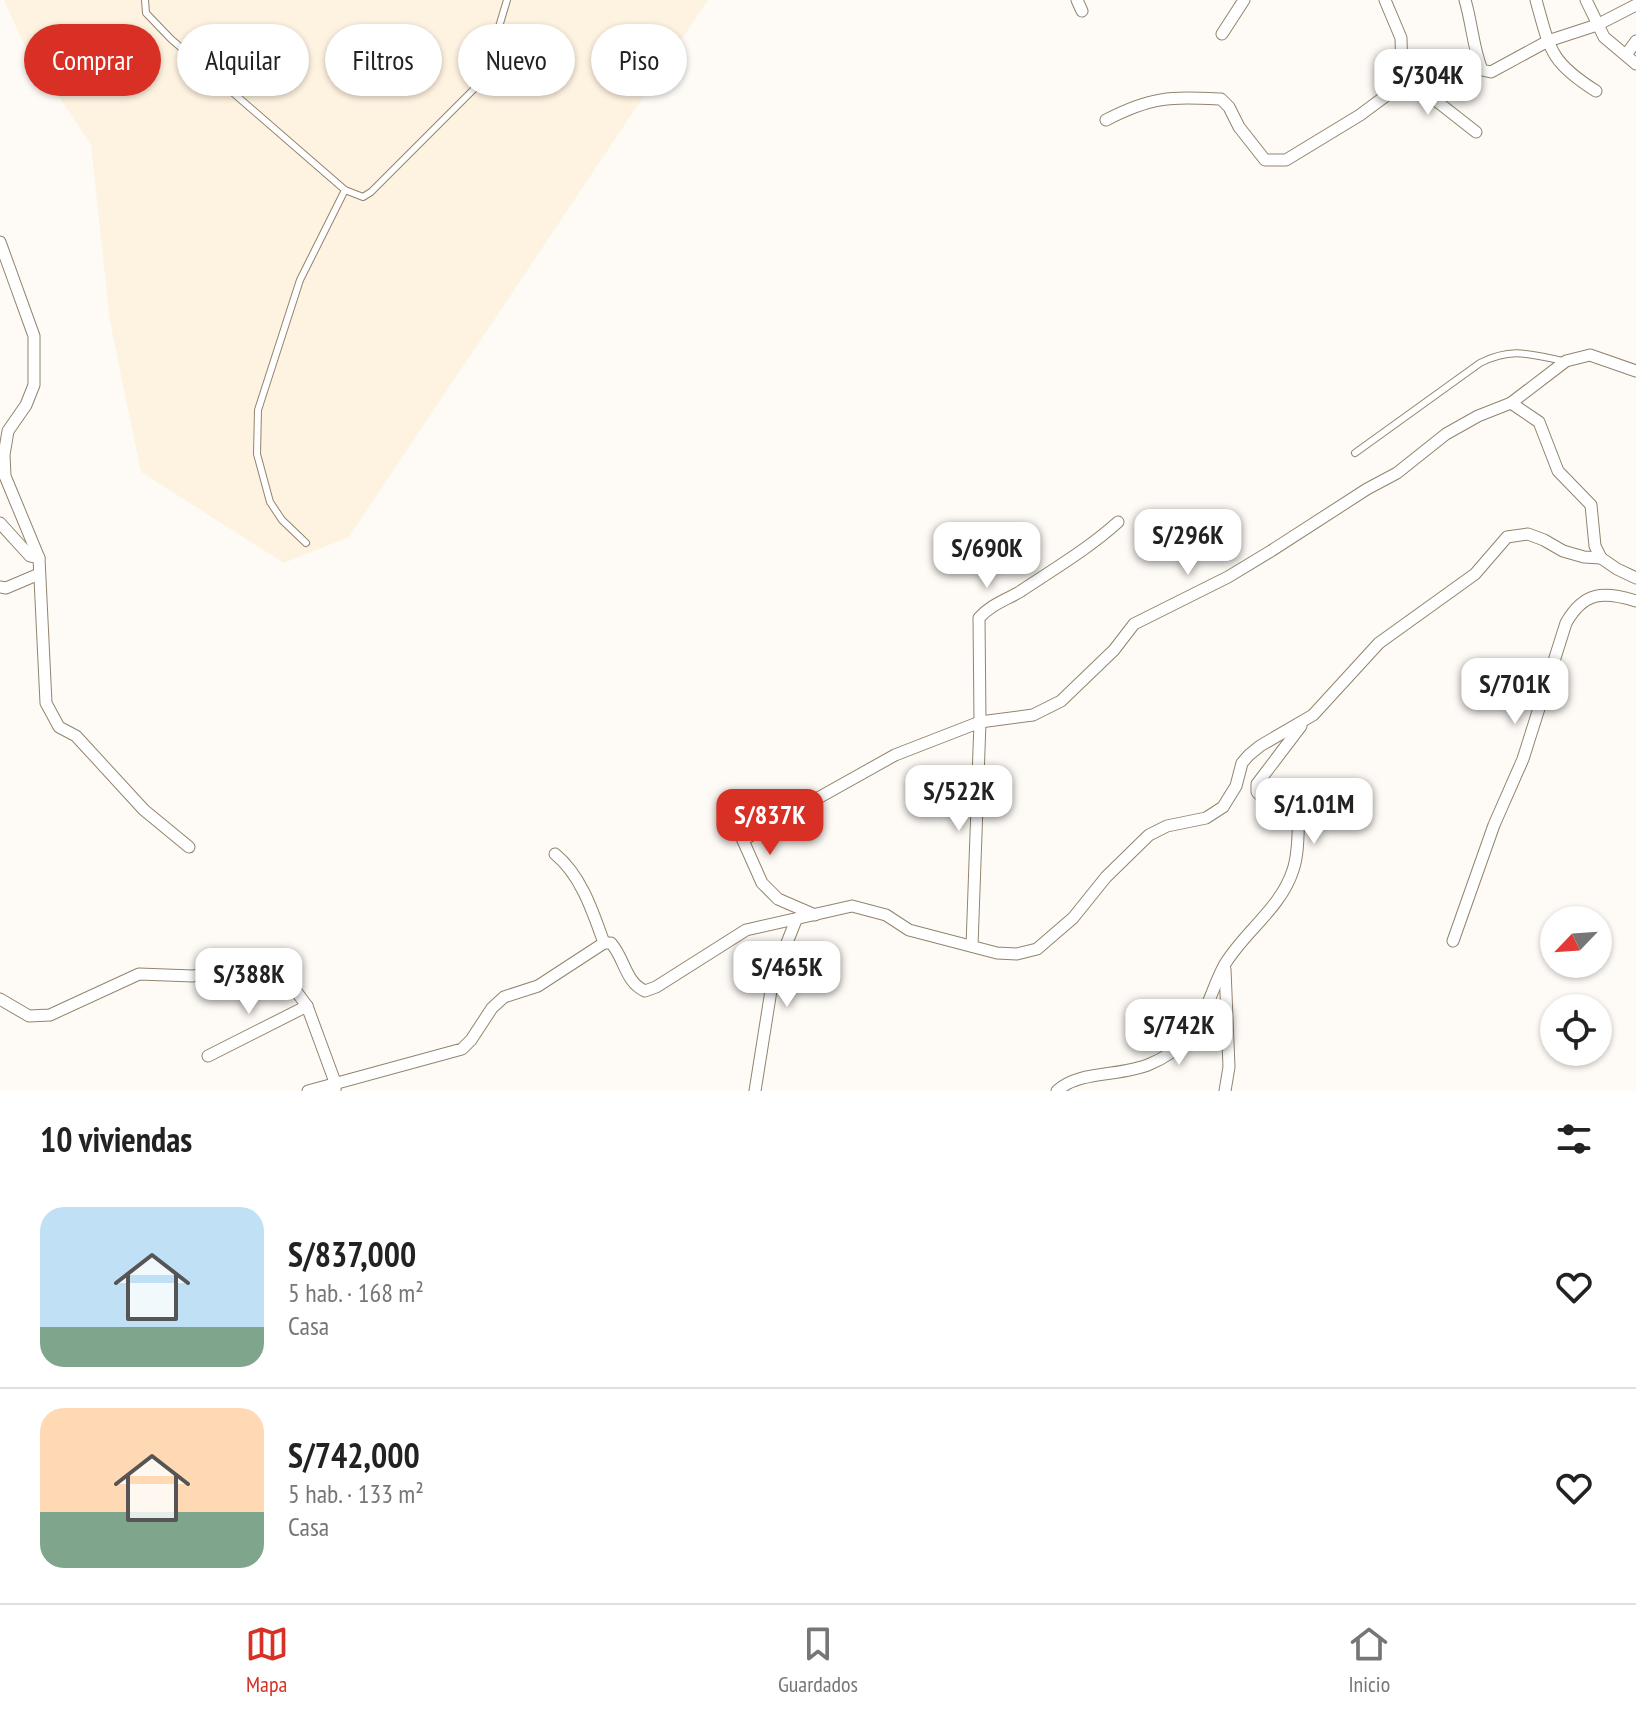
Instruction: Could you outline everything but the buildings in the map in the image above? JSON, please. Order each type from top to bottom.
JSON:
[{"type":"street","points":[[1222,34],[1244,0]]},
{"type":"street","points":[[1106,120],[1138,103],[1172,97],[1221,99],[1265,160],[1286,160],[1387,95],[1402,74],[1401,38],[1385,0]]},
{"type":"street","points":[[1536,0],[1548,41],[1566,72],[1596,91]]},
{"type":"street","points":[[1586,0],[1597,25],[1613,47],[1636,64]]},
{"type":"street","points":[[1467,1],[1482,70],[1491,72],[1548,41],[1597,25],[1636,5]]},
{"type":"street","points":[[1626,55],[1636,41]]},
{"type":"street","points":[[1402,74],[1476,132]]},
{"type":"street","points":[[0,242],[34,336],[34,385],[26,405],[8,431],[4,455],[5,476],[39,558],[46,703],[59,727],[76,736],[144,810],[189,847]]},
{"type":"street","points":[[743,840],[895,755],[980,722],[1033,715],[1061,701],[1114,650],[1134,624],[1261,557],[1397,473],[1446,434],[1478,416],[1511,403],[1566,361],[1590,355],[1636,371]]},
{"type":"street","points":[[1511,403],[1539,422],[1558,471],[1591,505],[1595,546],[1601,558],[1636,578]]},
{"type":"street","points":[[972,946],[980,722],[979,618],[987,609],[1080,553],[1118,522]]},
{"type":"street","points":[[0,523],[30,556],[39,558]]},
{"type":"street","points":[[1057,1091],[1067,1082],[1122,1074],[1150,1064],[1187,1039],[1201,1019],[1225,965],[1246,936],[1268,914],[1294,869],[1300,803],[1297,793],[1288,790],[1262,797],[1257,792],[1257,784],[1292,736],[1379,643],[1475,574],[1507,537],[1528,534],[1563,551],[1601,558]]},
{"type":"street","points":[[0,587],[6,588],[39,574]]},
{"type":"street","points":[[1453,941],[1494,825],[1523,759],[1566,623],[1574,608],[1590,597],[1605,594],[1636,601]]},
{"type":"street","points":[[308,1091],[462,1049],[492,1008],[504,997],[538,986],[604,943],[611,943],[618,951],[627,974],[636,987],[645,991],[746,930],[852,906],[886,915],[909,930],[997,953],[1017,954],[1037,949],[1073,918],[1106,877],[1149,835],[1167,826],[1206,818],[1223,807],[1236,786],[1242,763],[1249,755],[1313,715]]},
{"type":"street","points":[[725,800],[762,883],[778,899],[816,915]]},
{"type":"street","points":[[555,854],[568,865],[593,910],[604,943]]},
{"type":"street","points":[[755,1091],[773,978],[796,920]]},
{"type":"street","points":[[0,999],[29,1016],[50,1015],[139,974],[193,976],[264,964],[282,972],[307,1006],[335,1086]]},
{"type":"street","points":[[1225,965],[1229,1067],[1225,1091]]},
{"type":"street","points":[[208,1056],[307,1006]]},
{"type":"lane","points":[[145,0],[146,13],[171,39],[345,190],[363,197],[483,80],[507,0]]},
{"type":"lane","points":[[306,543],[282,520],[270,502],[257,454],[258,410],[300,280],[345,190]]},
{"type":"lane","points":[[1355,453],[1480,363],[1500,353],[1523,353],[1566,361]]},
{"type":"shaded area","points":[[4,0],[708,0],[687,31],[687,24],[591,24],[591,96],[644,96],[349,537],[284,563],[141,472],[110,322],[91,145],[59,96],[161,96],[161,24],[24,24],[23,42]]}]
